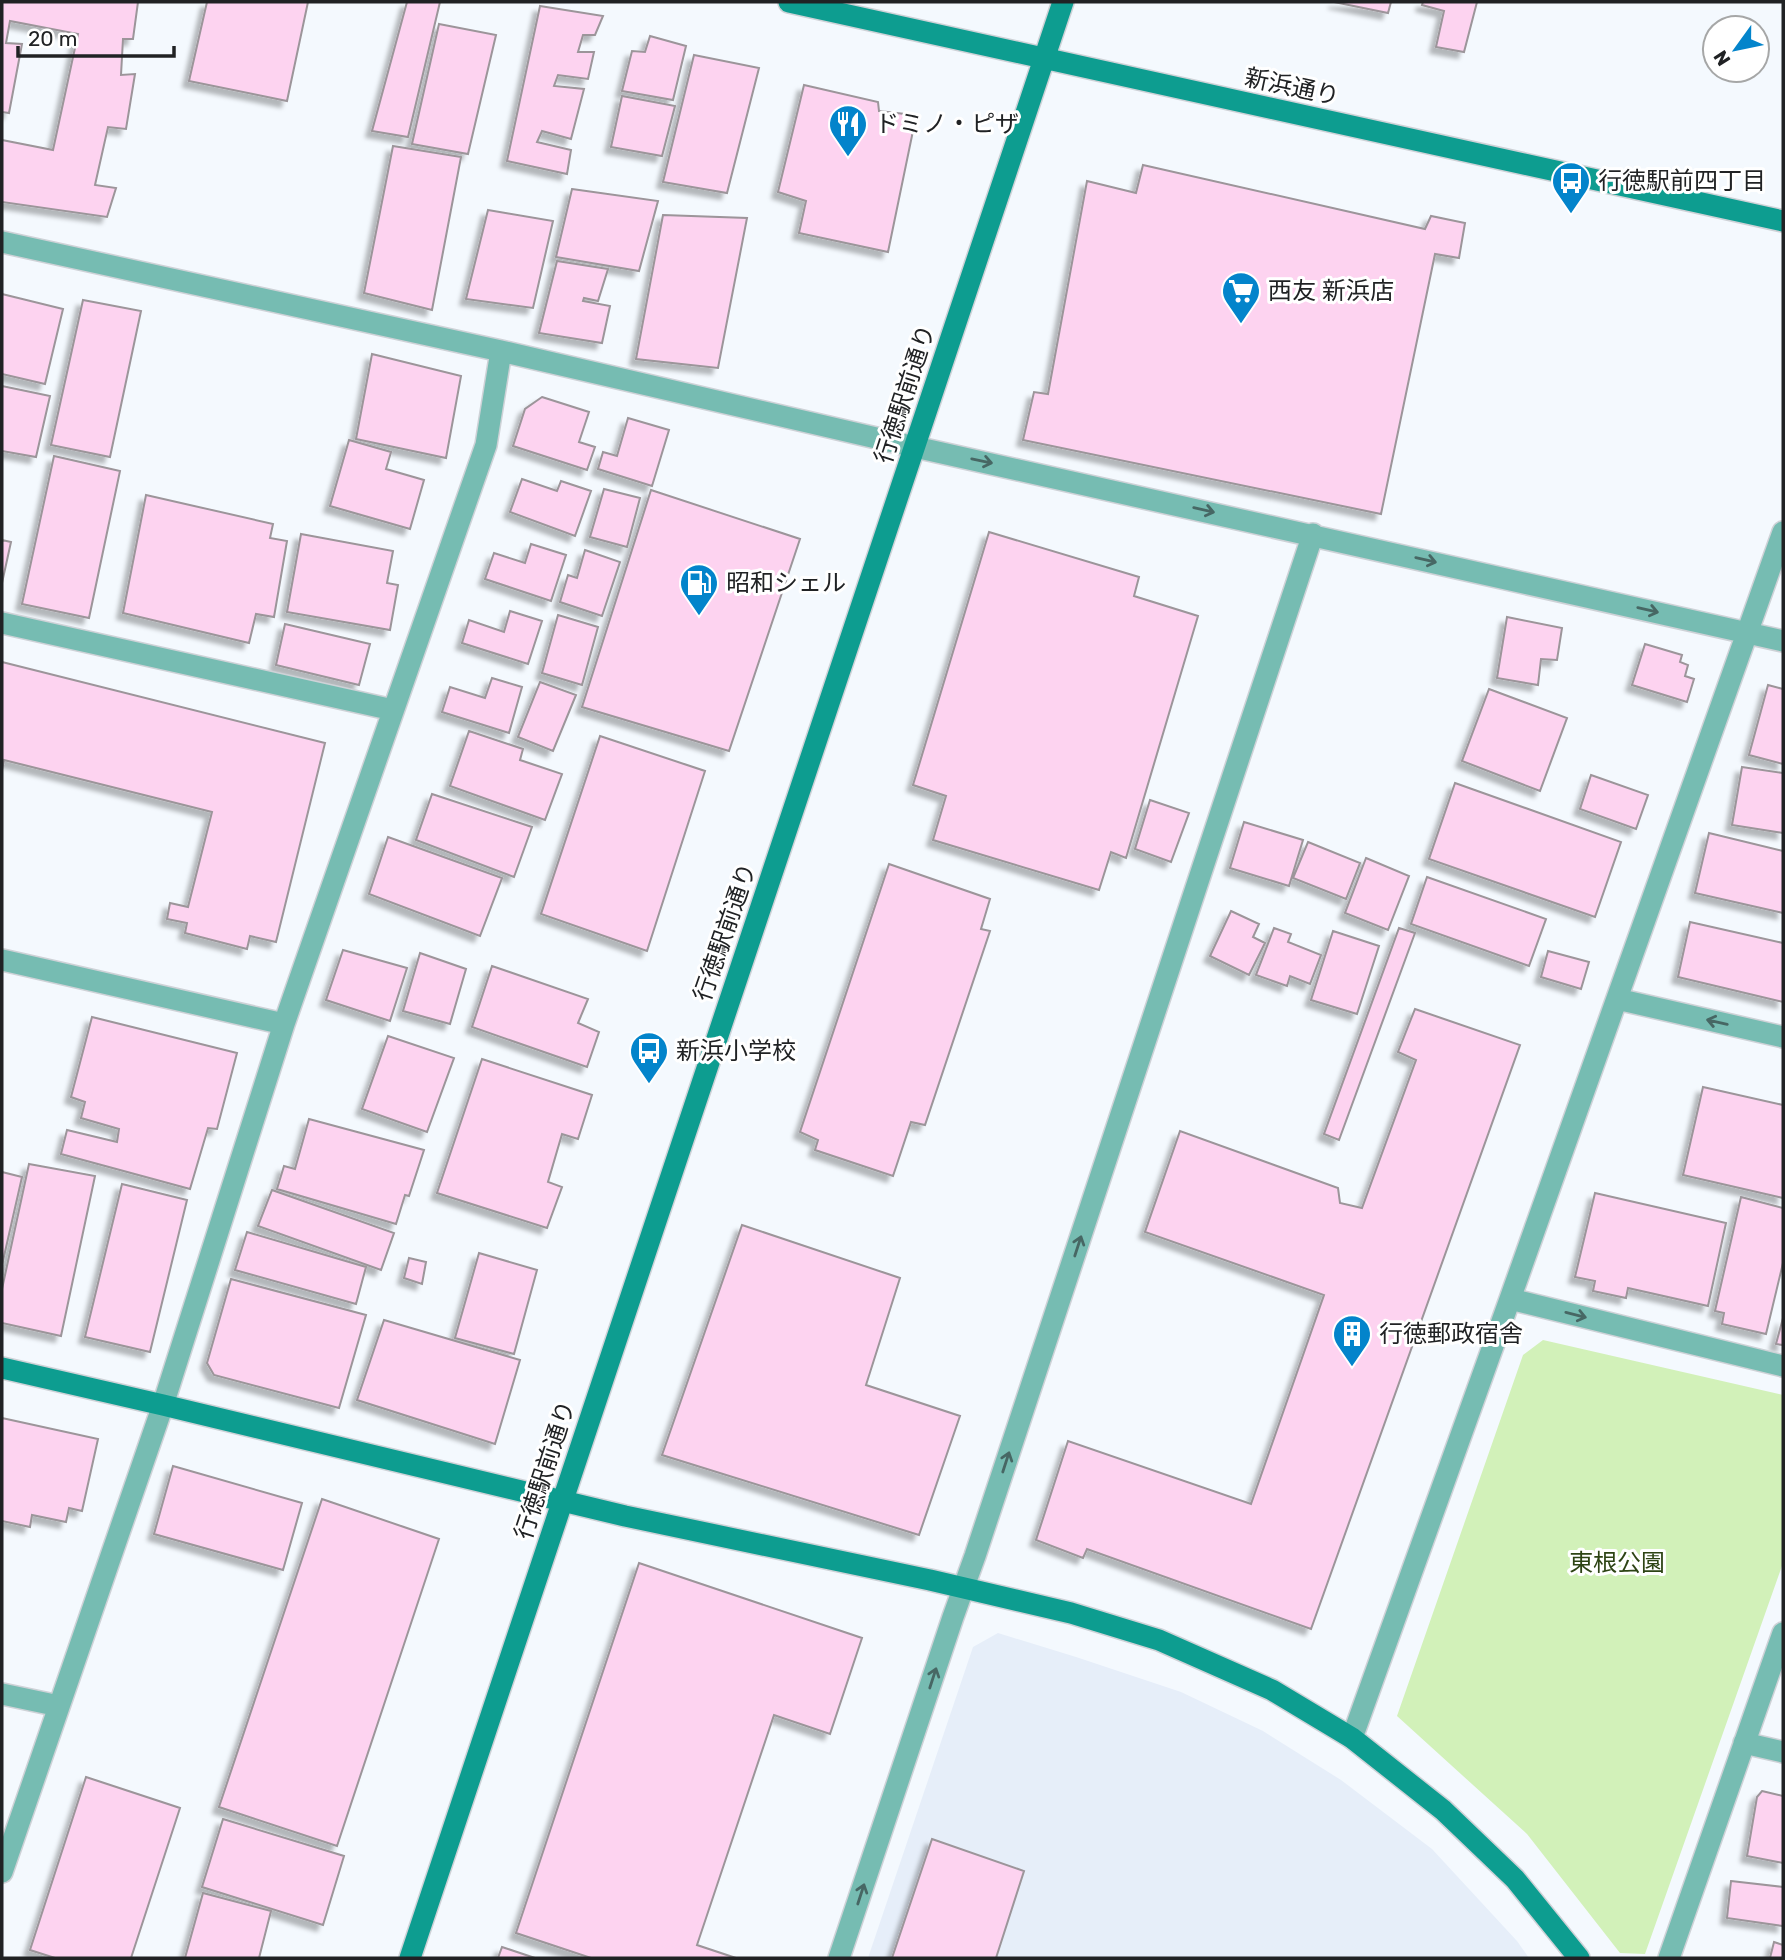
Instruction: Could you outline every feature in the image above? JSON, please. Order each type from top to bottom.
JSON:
[{"type":"street","name":"新浜通り","points":[[789,2],[1783,222]]},
{"type":"street","name":"行徳駅前通り","points":[[410,1958],[1063,2]]},
{"type":"street","points":[[2,242],[502,351],[915,447],[1783,641]]},
{"type":"street","points":[[2,1872],[163,1405],[284,1024],[486,445],[502,351]]},
{"type":"street","points":[[1352,1738],[1783,532]]},
{"type":"street","points":[[839,1958],[1313,534]]},
{"type":"street","points":[[2,623],[393,710]]},
{"type":"street","points":[[2,960],[284,1024]]},
{"type":"street","points":[[1617,999],[1783,1037]]},
{"type":"street","points":[[1510,1299],[1783,1366]]},
{"type":"street","points":[[2,1368],[625,1516],[1071,1613],[1159,1640],[1272,1689],[1352,1738],[1443,1810],[1515,1879],[1579,1958]]},
{"type":"street","points":[[1668,1958],[1783,1633]]},
{"type":"street","points":[[2,1694],[59,1706]]},
{"type":"street","points":[[1744,1743],[1783,1752]]},
{"type":"shaded area","points":[[998,1633],[1181,1692],[1263,1731],[1341,1780],[1432,1849],[1517,1941],[1529,1958],[868,1958],[973,1647]]},
{"type":"green space","name":"東根公園","points":[[1543,1340],[1783,1395],[1783,1563],[1645,1954],[1620,1953],[1527,1834],[1397,1716],[1523,1355]]},
{"type":"building","points":[[2,2],[138,2],[133,39],[123,39],[121,75],[135,74],[126,129],[108,127],[95,185],[116,188],[107,217],[2,202],[2,140],[53,150],[78,34],[10,21],[6,43],[22,44],[9,113],[2,112]]},
{"type":"building","points":[[207,2],[308,2],[287,101],[189,81]]},
{"type":"building","points":[[407,2],[440,2],[408,137],[372,131]]},
{"type":"building","points":[[1334,2],[1391,2],[1388,13]]},
{"type":"building","points":[[1423,2],[1477,2],[1464,52],[1436,47],[1444,11],[1422,5]]},
{"type":"building","points":[[540,6],[603,16],[595,35],[583,35],[578,52],[594,52],[588,79],[558,75],[554,86],[584,89],[571,139],[542,131],[537,142],[571,150],[567,174],[507,161]]},
{"type":"building","points":[[439,24],[496,35],[468,154],[412,144]]},
{"type":"building","points":[[650,36],[686,46],[673,100],[622,91],[632,51],[645,52]]},
{"type":"building","points":[[694,55],[759,68],[727,193],[663,182]]},
{"type":"building","points":[[804,85],[878,102],[879,111],[905,114],[914,126],[888,252],[799,233],[806,201],[778,192]]},
{"type":"building","points":[[622,96],[675,106],[662,156],[611,147]]},
{"type":"building","points":[[393,146],[461,157],[432,310],[364,293]]},
{"type":"building","name":"西友 新浜店","points":[[1143,165],[1425,229],[1431,216],[1465,223],[1459,258],[1435,254],[1381,514],[1023,440],[1034,392],[1048,394],[1087,181],[1136,193]]},
{"type":"building","points":[[572,189],[658,201],[639,271],[556,257]]},
{"type":"building","points":[[488,210],[553,221],[533,308],[466,299]]},
{"type":"building","points":[[663,215],[747,218],[718,368],[636,359]]},
{"type":"building","points":[[557,261],[608,269],[598,301],[584,298],[583,301],[610,306],[602,343],[539,333]]},
{"type":"building","points":[[2,294],[63,309],[45,384],[2,374]]},
{"type":"building","points":[[83,300],[141,311],[110,457],[51,445]]},
{"type":"building","points":[[372,354],[461,376],[446,458],[356,439]]},
{"type":"building","points":[[2,386],[50,396],[36,457],[2,451]]},
{"type":"building","points":[[542,397],[589,412],[579,442],[595,447],[587,470],[513,446],[525,409]]},
{"type":"building","points":[[628,418],[669,430],[652,486],[598,469],[603,452],[617,456]]},
{"type":"building","points":[[349,440],[391,452],[386,469],[424,480],[410,529],[330,506]]},
{"type":"building","points":[[54,456],[120,471],[89,618],[22,604]]},
{"type":"building","points":[[522,479],[557,491],[561,481],[591,491],[575,536],[510,512]]},
{"type":"building","points":[[604,489],[640,498],[627,547],[590,537]]},
{"type":"building","points":[[651,490],[800,539],[729,751],[582,707]]},
{"type":"building","points":[[146,495],[273,524],[270,538],[287,541],[274,617],[256,614],[249,643],[123,613]]},
{"type":"building","points":[[989,532],[1139,577],[1134,596],[1198,616],[1126,858],[1111,852],[1099,890],[933,840],[946,796],[913,785]]},
{"type":"building","points":[[301,534],[393,551],[387,583],[398,585],[390,630],[287,612]]},
{"type":"building","points":[[2,540],[11,542],[2,583]]},
{"type":"building","points":[[531,544],[566,555],[551,601],[485,579],[494,553],[525,563]]},
{"type":"building","points":[[585,550],[620,562],[602,616],[560,602],[568,575],[577,578]]},
{"type":"building","points":[[510,611],[542,621],[528,664],[462,643],[469,620],[504,632]]},
{"type":"building","points":[[558,615],[598,627],[582,685],[542,673]]},
{"type":"building","points":[[1507,617],[1562,628],[1557,660],[1541,659],[1538,685],[1497,678]]},
{"type":"building","points":[[285,624],[370,644],[359,685],[276,665]]},
{"type":"building","points":[[1645,644],[1682,655],[1680,662],[1688,665],[1685,676],[1694,679],[1687,702],[1632,685]]},
{"type":"building","points":[[2,662],[325,743],[276,942],[250,936],[247,949],[185,933],[187,923],[167,919],[170,903],[188,907],[212,812],[4,760],[2,770]]},
{"type":"building","points":[[492,678],[522,687],[509,733],[442,712],[450,687],[485,698]]},
{"type":"building","points":[[540,682],[576,695],[553,751],[518,737]]},
{"type":"building","points":[[1768,685],[1783,689],[1783,764],[1749,755]]},
{"type":"building","points":[[1489,689],[1567,718],[1540,791],[1462,761]]},
{"type":"building","points":[[469,731],[523,749],[520,760],[562,774],[545,820],[450,786]]},
{"type":"building","points":[[600,736],[705,771],[647,951],[541,914]]},
{"type":"building","points":[[1742,767],[1783,773],[1783,833],[1732,825]]},
{"type":"building","points":[[1591,775],[1648,795],[1636,829],[1580,809]]},
{"type":"building","points":[[1455,783],[1621,842],[1595,917],[1429,859]]},
{"type":"building","points":[[432,794],[532,827],[514,877],[416,840]]},
{"type":"building","points":[[1150,800],[1189,813],[1171,862],[1135,849]]},
{"type":"building","points":[[1244,822],[1303,840],[1289,886],[1230,868]]},
{"type":"building","points":[[1709,833],[1783,851],[1783,913],[1695,893]]},
{"type":"building","points":[[388,837],[502,878],[480,936],[369,894]]},
{"type":"building","points":[[1308,842],[1360,863],[1346,899],[1293,878]]},
{"type":"building","points":[[1366,858],[1409,876],[1388,930],[1345,913]]},
{"type":"building","points":[[889,864],[990,899],[981,929],[990,931],[925,1125],[911,1122],[893,1176],[815,1150],[818,1140],[800,1132]]},
{"type":"building","points":[[1427,877],[1546,919],[1529,966],[1411,924]]},
{"type":"building","points":[[1231,911],[1259,924],[1253,937],[1265,943],[1249,975],[1210,956]]},
{"type":"building","points":[[1690,922],[1783,943],[1783,1002],[1678,977]]},
{"type":"building","points":[[1274,928],[1291,934],[1288,942],[1321,955],[1310,984],[1290,976],[1287,986],[1256,975]]},
{"type":"building","points":[[1399,928],[1415,933],[1339,1140],[1324,1134]]},
{"type":"building","points":[[1333,931],[1379,946],[1357,1014],[1311,1000]]},
{"type":"building","points":[[343,950],[407,968],[390,1021],[326,1000]]},
{"type":"building","points":[[1548,951],[1589,962],[1581,989],[1541,977]]},
{"type":"building","points":[[420,953],[466,969],[450,1024],[403,1011]]},
{"type":"building","points":[[492,966],[588,999],[578,1023],[599,1032],[587,1067],[472,1027]]},
{"type":"building","name":"行徳郵政宿舎","points":[[1415,1009],[1520,1045],[1311,1629],[1087,1549],[1083,1558],[1036,1540],[1068,1441],[1251,1504],[1324,1295],[1145,1232],[1180,1131],[1338,1188],[1340,1203],[1362,1208],[1416,1060],[1398,1052]]},
{"type":"building","points":[[92,1017],[237,1053],[217,1129],[208,1128],[190,1189],[61,1154],[67,1130],[117,1142],[119,1129],[81,1118],[85,1102],[71,1097]]},
{"type":"building","points":[[388,1036],[454,1058],[427,1132],[362,1109]]},
{"type":"building","points":[[482,1059],[592,1095],[578,1139],[562,1134],[548,1182],[562,1187],[547,1228],[437,1193]]},
{"type":"building","points":[[1703,1087],[1783,1105],[1783,1198],[1683,1175]]},
{"type":"building","points":[[309,1119],[424,1150],[409,1196],[405,1195],[396,1224],[277,1189],[284,1166],[295,1169]]},
{"type":"building","points":[[29,1164],[95,1176],[61,1336],[2,1323],[2,1289]]},
{"type":"building","points":[[2,1172],[22,1177],[2,1265]]},
{"type":"building","points":[[122,1184],[187,1200],[150,1352],[85,1337]]},
{"type":"building","points":[[272,1190],[394,1233],[381,1270],[258,1226]]},
{"type":"building","points":[[1595,1193],[1726,1223],[1708,1306],[1628,1288],[1626,1298],[1593,1291],[1595,1281],[1575,1277]]},
{"type":"building","points":[[1741,1197],[1783,1208],[1783,1263],[1766,1334],[1722,1324],[1724,1313],[1715,1311]]},
{"type":"building","points":[[742,1225],[900,1278],[866,1385],[960,1416],[919,1535],[662,1455]]},
{"type":"building","points":[[247,1232],[366,1267],[356,1304],[235,1270]]},
{"type":"building","points":[[479,1253],[537,1270],[514,1354],[455,1338]]},
{"type":"building","points":[[409,1258],[426,1262],[422,1284],[404,1278]]},
{"type":"building","points":[[231,1279],[366,1315],[339,1408],[214,1375],[207,1363]]},
{"type":"building","points":[[1783,1318],[1783,1345],[1776,1344]]},
{"type":"building","points":[[384,1320],[520,1360],[495,1444],[357,1400]]},
{"type":"building","points":[[2,1418],[98,1439],[82,1511],[69,1508],[66,1522],[32,1515],[30,1527],[2,1521]]},
{"type":"building","points":[[173,1466],[302,1503],[283,1570],[154,1534]]},
{"type":"building","points":[[322,1499],[439,1539],[337,1846],[219,1807]]},
{"type":"building","points":[[639,1563],[862,1638],[830,1734],[774,1715],[697,1945],[736,1958],[591,1958],[516,1933]]},
{"type":"building","points":[[86,1777],[180,1808],[131,1958],[55,1958],[30,1950]]},
{"type":"building","points":[[1762,1791],[1783,1796],[1783,1863],[1747,1856],[1757,1797]]},
{"type":"building","points":[[223,1819],[344,1856],[323,1925],[202,1887]]},
{"type":"building","points":[[932,1839],[1024,1871],[996,1958],[892,1958]]},
{"type":"building","points":[[1731,1881],[1783,1887],[1783,1926],[1727,1918]]},
{"type":"building","points":[[203,1893],[271,1911],[259,1958],[185,1958]]},
{"type":"building","points":[[1774,1942],[1783,1945],[1783,1958],[1770,1958]]},
{"type":"building","points":[[502,1947],[535,1958],[498,1958]]},
{"type":"place","name":"ドミノ・ピザ","points":[[848,158]]},
{"type":"place","name":"行徳駅前四丁目","points":[[1571,215]]},
{"type":"place","name":"西友 新浜店","points":[[1241,325]]},
{"type":"place","name":"昭和シェル","points":[[699,617]]},
{"type":"place","name":"新浜小学校","points":[[649,1085]]},
{"type":"place","name":"行徳郵政宿舎","points":[[1352,1368]]}]
